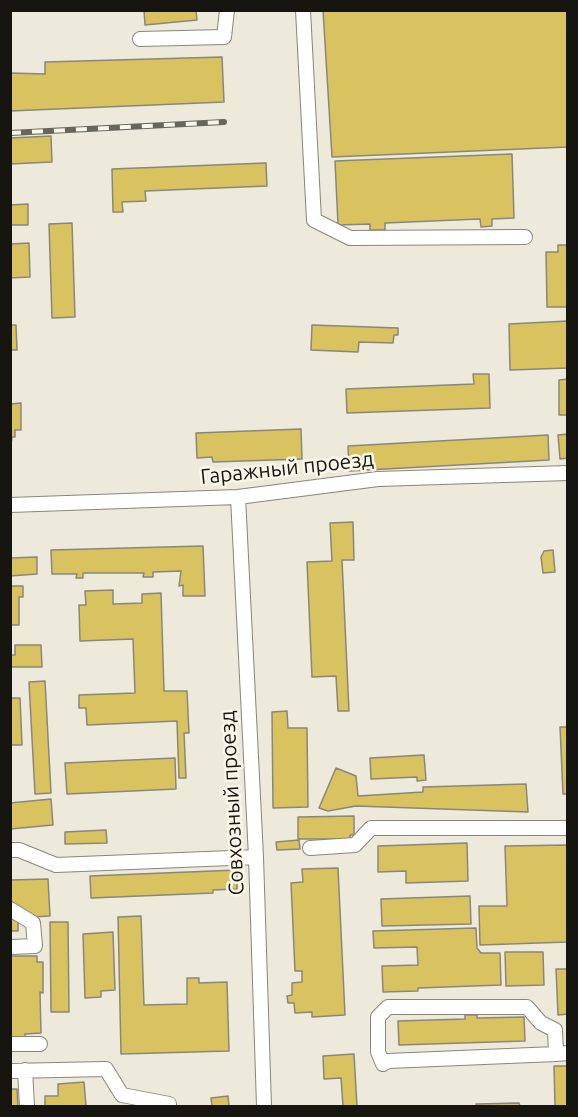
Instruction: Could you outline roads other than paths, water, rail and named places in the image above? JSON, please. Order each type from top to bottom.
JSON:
[{"type":"street","points":[[140,39],[224,37],[227,10]]},
{"type":"street","points":[[303,10],[314,220],[350,238],[525,237]]},
{"type":"street","name":"Гаражный проезд","points":[[10,505],[238,497],[378,479],[567,473]]},
{"type":"street","name":"Совхозный проезд","points":[[238,497],[256,857],[264,1107]]},
{"type":"street","points":[[310,848],[355,845],[371,828],[567,828]]},
{"type":"street","points":[[10,850],[19,850],[56,865],[256,857]]},
{"type":"street","points":[[10,909],[33,923],[35,946],[10,947]]},
{"type":"street","points":[[388,1007],[527,1007],[540,1023],[555,1030],[562,1054],[388,1061],[383,1064],[378,1052],[378,1017],[388,1007]]},
{"type":"street","points":[[10,1044],[40,1044]]},
{"type":"street","points":[[10,1071],[106,1069],[122,1095],[169,1104],[169,1107]]},
{"type":"street","points":[[25,1070],[27,1107]]},
{"type":"railway","points":[[10,133],[224,122]]}]
